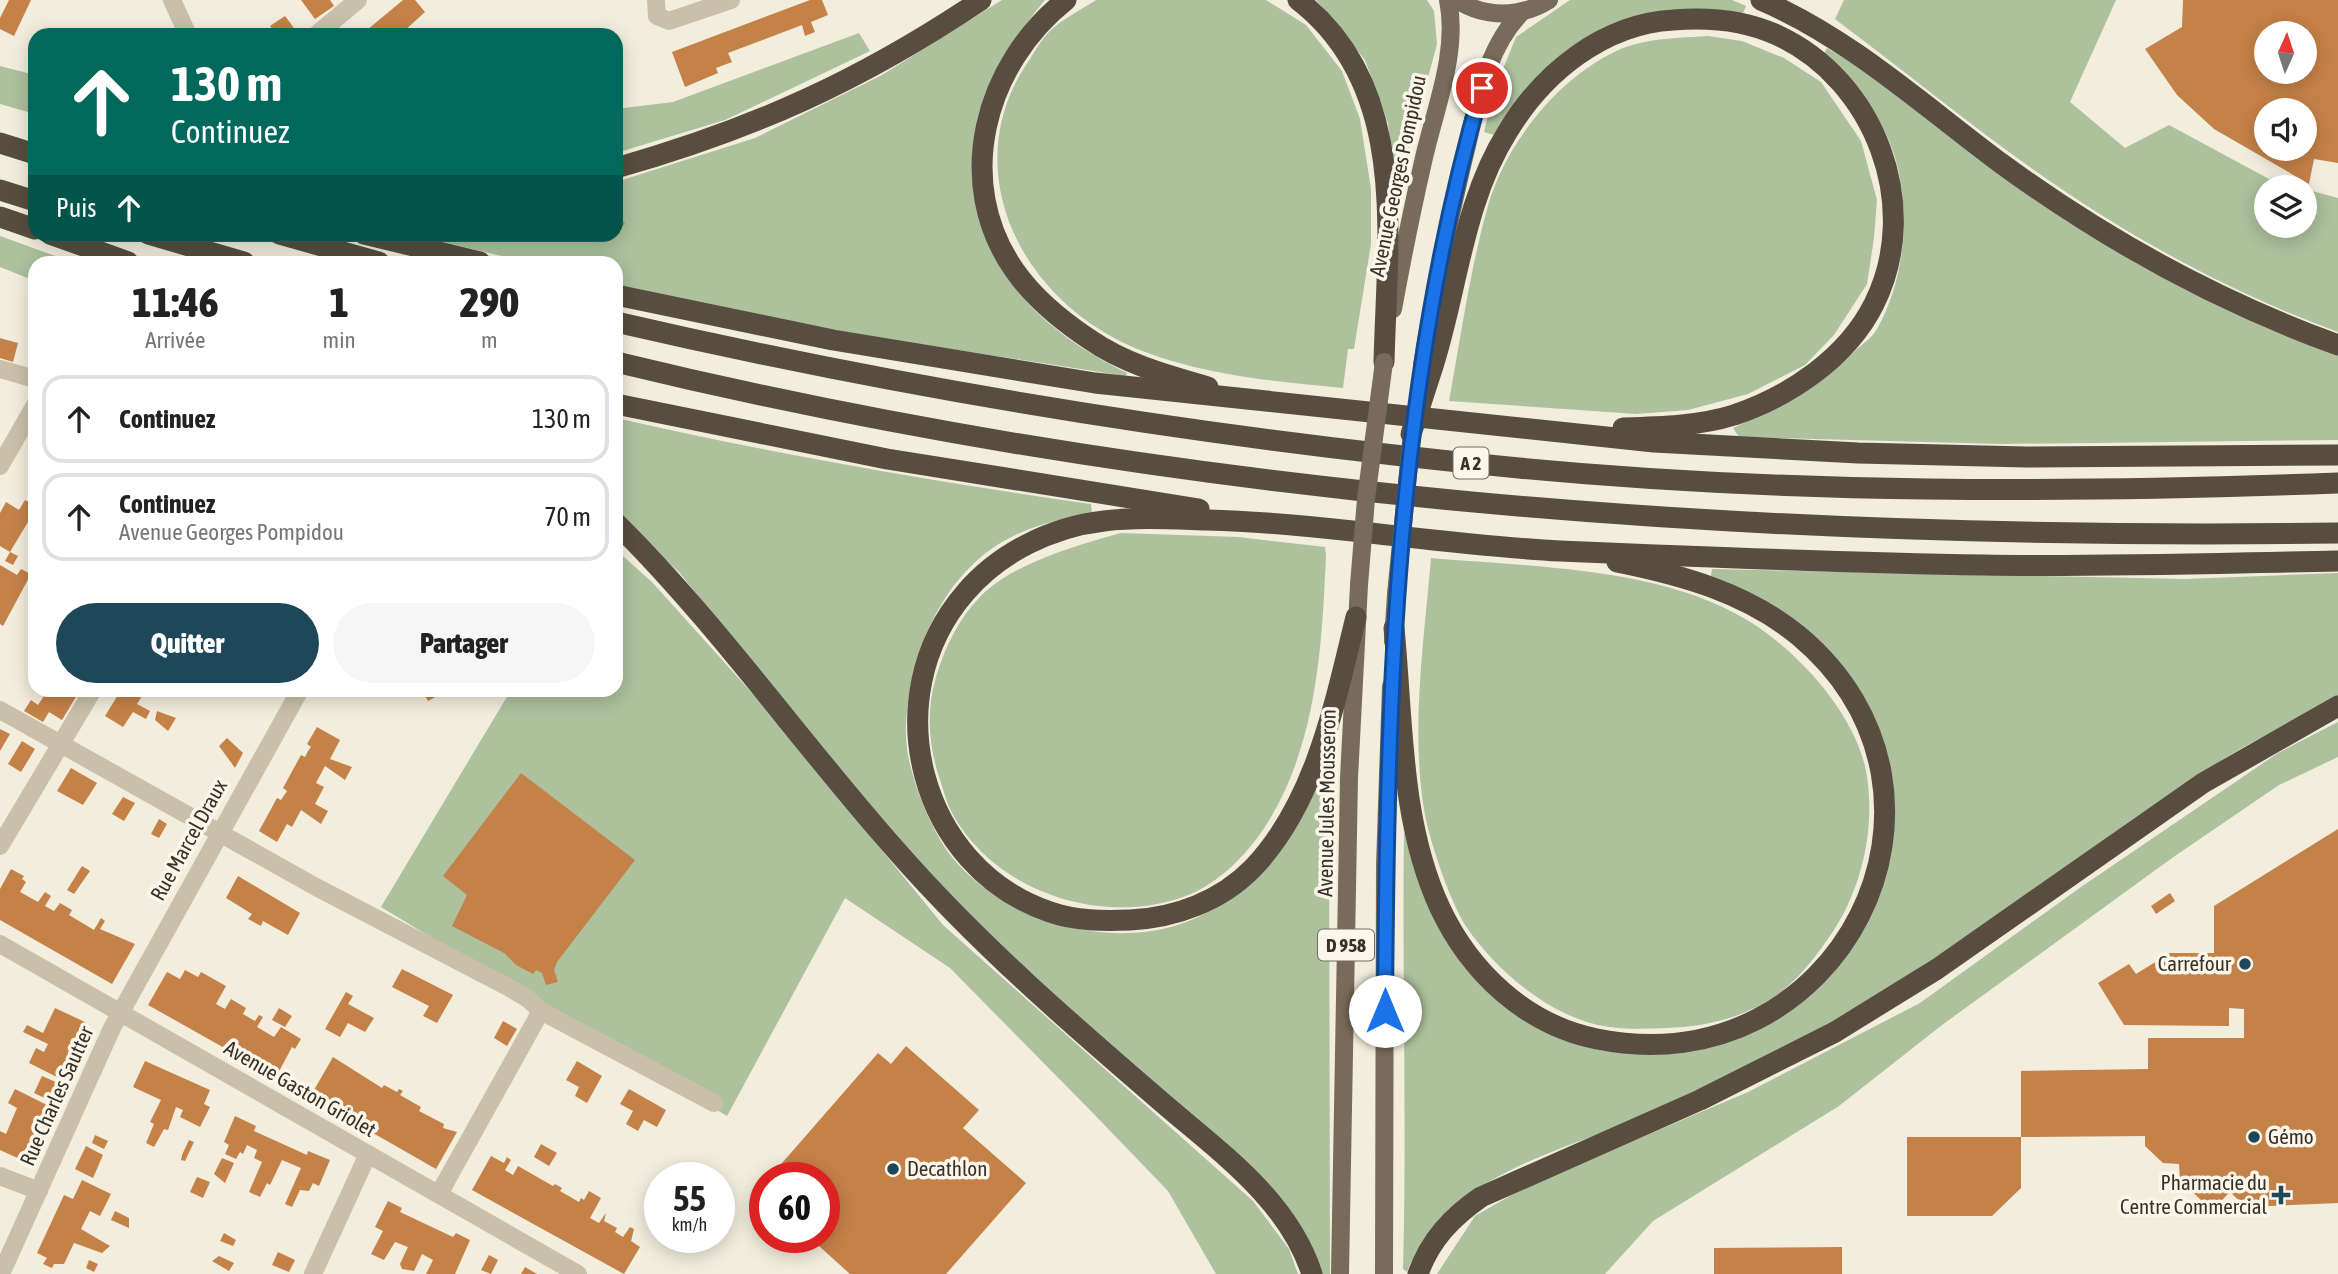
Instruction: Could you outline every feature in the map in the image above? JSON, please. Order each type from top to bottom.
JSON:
[{"type":"highway","points":[[623,165],[726,135],[798,104],[868,70],[981,0]]},
{"type":"highway","points":[[1066,0],[1023,42],[1003,73],[989,111],[983,146],[983,180],[992,226],[1005,255],[1038,298],[1102,347],[1152,370],[1271,402]]},
{"type":"highway","points":[[1298,0],[1333,32],[1354,61],[1369,95],[1379,132],[1387,202],[1384,362]]},
{"type":"highway","points":[[1761,0],[1803,20],[1838,43],[2001,163],[2102,232],[2211,292],[2338,345]]},
{"type":"highway","points":[[1411,434],[1471,216],[1489,164],[1517,116],[1559,69],[1604,39],[1635,27],[1666,20],[1714,19],[1746,24],[1776,34],[1803,49],[1832,74],[1857,103],[1874,132],[1889,175],[1894,207],[1890,259],[1880,290],[1866,319],[1843,348],[1812,374],[1765,402],[1732,415],[1671,426],[1554,430]]},
{"type":"highway","points":[[0,141],[28,143]]},
{"type":"highway","points":[[0,141],[28,151]]},
{"type":"highway","points":[[0,190],[28,199]]},
{"type":"highway","points":[[0,217],[28,227]]},
{"type":"highway","points":[[72,242],[111,256]]},
{"type":"highway","points":[[175,242],[223,256]]},
{"type":"highway","points":[[308,242],[358,256]]},
{"type":"highway","points":[[397,242],[455,256]]},
{"type":"highway","points":[[623,297],[748,324],[956,362],[1142,390],[1654,442],[1908,455],[2220,458],[2338,455]]},
{"type":"highway","name":"A 2","points":[[623,324],[877,378],[1100,417],[1308,445],[1522,468],[1692,480],[1888,487],[2144,488],[2338,483]]},
{"type":"highway","name":"A 2","points":[[623,364],[858,414],[1048,448],[1312,486],[1745,523],[1934,531],[2165,535],[2338,533]]},
{"type":"highway","points":[[623,405],[887,459],[1158,501],[1264,521]]},
{"type":"highway","points":[[1356,617],[1326,733],[1294,806],[1262,858],[1234,885],[1198,906],[1158,917],[1119,920],[1079,919],[1027,902],[996,883],[967,858],[946,829],[929,795],[920,758],[917,724],[919,690],[927,659],[941,626],[962,596],[984,573],[1015,551],[1078,525],[1147,518],[1264,521],[1557,551],[1994,565],[2338,561]]},
{"type":"highway","points":[[623,530],[708,620],[869,820],[940,899],[1076,1027],[1228,1159],[1265,1195],[1295,1236],[1312,1274]]},
{"type":"highway","points":[[1394,628],[1409,795],[1421,856],[1441,910],[1479,969],[1505,994],[1535,1016],[1563,1029],[1601,1040],[1642,1045],[1684,1043],[1720,1036],[1752,1023],[1787,1004],[1815,979],[1851,934],[1868,899],[1878,863],[1883,815],[1877,765],[1868,733],[1853,701],[1834,672],[1798,635],[1770,615],[1731,595],[1688,579],[1557,551]]},
{"type":"highway","points":[[1418,1274],[1429,1249],[1447,1224],[1481,1197],[1700,1101],[1870,1012],[1937,969],[2203,783],[2338,706]]},
{"type":"main road","name":"Avenue Georges Pompidou","points":[[1384,362],[1419,177],[1448,59],[1451,34],[1448,0]]},
{"type":"main road","points":[[1457,0],[1491,13],[1523,11],[1549,0]]},
{"type":"main road","points":[[1428,366],[1441,261],[1477,106],[1499,43],[1523,11]]},
{"type":"main road","name":"Avenue Jules Mousseron","points":[[1340,1274],[1349,778],[1356,617],[1366,499],[1384,362]]},
{"type":"main road","name":"D 958","points":[[1384,1274],[1385,865],[1396,594],[1411,434]]},
{"type":"street","points":[[172,0],[185,28]]},
{"type":"street","points":[[324,28],[358,0]]},
{"type":"street","points":[[656,0],[657,16],[669,21],[731,0]]},
{"type":"street","points":[[0,369],[28,377]]},
{"type":"street","points":[[0,466],[28,417]]},
{"type":"street","points":[[0,846],[89,697]]},
{"type":"street","name":"Rue Marcel Draux","points":[[120,1013],[296,697]]},
{"type":"street","points":[[0,710],[219,833],[508,987],[541,1011],[714,1103]]},
{"type":"street","name":"Avenue Gaston Griolet","points":[[0,944],[578,1274]]},
{"type":"street","points":[[439,1194],[541,1011]]},
{"type":"street","name":"Rue Charles Sautter","points":[[1,1274],[120,1013]]},
{"type":"street","points":[[313,1274],[368,1154]]},
{"type":"street","points":[[0,1176],[39,1191]]},
{"type":"green space","points":[[1002,0],[1045,0],[1003,60],[983,105],[973,153],[973,186],[979,209],[1003,269],[1020,294],[1032,308],[1077,345],[1127,373],[1126,376],[870,336],[742,313],[623,287],[623,256],[502,256],[443,242],[623,242],[623,180],[755,138],[882,75]]},
{"type":"green space","points":[[1096,0],[1266,0],[1306,25],[1342,71],[1360,119],[1371,189],[1371,244],[1354,349],[1348,349],[1343,388],[1251,378],[1157,356],[1102,331],[1069,307],[1041,278],[1020,245],[1005,209],[998,172],[999,134],[1010,96],[1045,36],[1058,24]]},
{"type":"green space","points":[[1316,0],[1427,0],[1434,11],[1437,44],[1396,196],[1388,123],[1365,60]]},
{"type":"green space","points":[[1570,0],[1732,0],[1746,6],[1743,13],[1701,10],[1663,12],[1629,19],[1598,31],[1570,49],[1543,72],[1518,100],[1494,135],[1484,132],[1494,91],[1516,37]]},
{"type":"green space","points":[[1844,0],[2116,0],[2070,102],[2125,148],[2169,125],[2262,175],[2254,175],[2254,238],[2317,238],[2317,192],[2338,198],[2338,332],[2258,300],[2219,281],[2106,218],[2034,170],[1835,19]]},
{"type":"green space","points":[[859,33],[870,51],[725,120],[623,151],[623,108],[673,102]]},
{"type":"green space","points":[[1708,36],[1742,41],[1784,58],[1821,82],[1861,141],[1877,200],[1874,238],[1867,284],[1834,335],[1805,365],[1748,394],[1688,410],[1636,414],[1449,401],[1471,278],[1488,206],[1496,182],[1522,135],[1558,93],[1600,60],[1623,48],[1643,42]]},
{"type":"green space","points":[[1827,48],[1855,65],[2068,222],[2140,265],[2338,354],[2338,440],[2001,444],[1739,437],[1733,428],[1782,404],[1812,385],[1869,338],[1877,329],[1888,306],[1896,281],[1904,227],[1903,199],[1892,147],[1862,95],[1824,54]]},
{"type":"green space","points":[[0,66],[28,73],[28,112],[0,104]]},
{"type":"green space","points":[[0,236],[55,256],[28,256],[28,278],[0,267]]},
{"type":"green space","points":[[623,419],[853,466],[1091,504],[1092,513],[1034,527],[1002,542],[980,558],[960,578],[944,600],[930,625],[912,679],[906,733],[914,780],[927,814],[951,856],[995,896],[1022,911],[1051,922],[1111,933],[1142,932],[1171,927],[1199,917],[1226,902],[1251,883],[1281,851],[1325,764],[1329,766],[1330,1274],[1321,1274],[1304,1234],[1006,954],[889,831],[679,572],[623,520]]},
{"type":"green space","points":[[1121,533],[1238,537],[1325,547],[1326,556],[1319,657],[1308,724],[1286,787],[1271,817],[1244,854],[1209,884],[1183,897],[1151,905],[1117,907],[1083,904],[1050,895],[1020,880],[992,861],[968,837],[950,809],[940,780],[933,756],[930,718],[932,693],[948,644],[968,611],[986,591],[1032,563]]},
{"type":"green space","points":[[623,556],[652,582],[768,711],[943,925],[1253,1201],[1289,1249],[1298,1274],[1216,1274],[1168,1191],[950,968],[845,898],[727,1116],[381,907],[507,697],[623,697]]},
{"type":"green space","points":[[1431,558],[1594,572],[1675,589],[1712,602],[1766,632],[1821,685],[1850,727],[1860,749],[1869,791],[1868,833],[1860,874],[1844,912],[1814,958],[1783,990],[1749,1011],[1708,1023],[1649,1029],[1607,1027],[1579,1019],[1542,1000],[1508,974],[1479,944],[1454,904],[1442,873],[1425,815],[1421,784],[1418,719]]},
{"type":"green space","points":[[1712,569],[2185,579],[2338,573],[2338,698],[2248,745],[2202,773],[1935,960],[1811,1036],[1680,1101],[1536,1158],[1473,1192],[1446,1214],[1423,1240],[1407,1272],[1403,1269],[1404,832],[1435,917],[1463,962],[1562,1036],[1575,1043],[1602,1050],[1651,1054],[1695,1049],[1734,1037],[1770,1021],[1802,1000],[1829,974],[1852,944],[1871,911],[1884,874],[1893,804],[1888,758],[1873,715],[1859,691],[1824,649],[1783,615],[1711,576]]},
{"type":"green space","points":[[2338,722],[2338,757],[2279,785],[2172,858],[1942,1025],[1839,1106],[1653,1221],[1605,1274],[1437,1274],[1475,1216],[1529,1185],[1748,1092],[1920,1003],[2081,887],[2278,753]]},
{"type":"building","points":[[9,0],[31,0],[14,36],[0,29],[0,18]]},
{"type":"building","points":[[301,0],[330,0],[334,6],[315,19]]},
{"type":"building","points":[[403,0],[415,0],[425,12],[407,28],[369,28]]},
{"type":"building","points":[[810,0],[822,0],[828,15],[811,22],[815,32],[805,36],[802,25],[728,53],[732,62],[716,68],[718,73],[685,87],[672,52]]},
{"type":"building","points":[[2183,0],[2338,0],[2338,163],[2317,160],[2317,98],[2254,98],[2254,152],[2214,129],[2177,95],[2145,49],[2182,27]]},
{"type":"building","points":[[285,16],[294,28],[272,28],[270,26]]},
{"type":"building","points":[[2269,161],[2314,161],[2311,175],[2293,175]]},
{"type":"building","points":[[0,338],[18,343],[13,362],[0,358]]},
{"type":"building","points":[[25,500],[28,502],[28,522],[10,552],[0,546],[0,513],[6,502],[19,510]]},
{"type":"building","points":[[10,552],[18,556],[13,565],[5,561]]},
{"type":"building","points":[[0,565],[17,575],[21,569],[28,572],[28,580],[3,626],[0,624]]},
{"type":"building","points":[[43,697],[76,697],[62,720],[49,712],[43,722],[24,711],[31,700],[38,705]]},
{"type":"building","points":[[117,697],[142,697],[137,704],[150,711],[146,719],[133,712],[123,727],[105,716]]},
{"type":"building","points":[[157,711],[176,718],[168,731],[155,720]]},
{"type":"building","points":[[317,727],[340,740],[330,759],[352,767],[345,780],[325,766],[316,783],[324,787],[315,804],[328,811],[321,824],[301,810],[292,827],[287,824],[277,842],[259,831],[277,798],[281,800],[287,791],[283,788],[301,755],[305,757],[311,747],[307,744]]},
{"type":"building","points":[[0,729],[10,734],[0,751]]},
{"type":"building","points":[[227,738],[243,753],[235,768],[219,746]]},
{"type":"building","points":[[22,741],[35,749],[21,772],[8,764]]},
{"type":"building","points":[[71,768],[97,783],[83,805],[57,791]]},
{"type":"building","points":[[521,773],[635,860],[557,962],[554,970],[558,982],[546,985],[542,973],[536,970],[533,974],[516,965],[504,953],[452,926],[467,895],[443,876]]},
{"type":"building","points":[[123,797],[135,803],[124,821],[112,814]]},
{"type":"building","points":[[159,819],[167,824],[159,838],[151,834]]},
{"type":"building","points":[[2338,829],[2338,1203],[2246,1207],[2230,1192],[2220,1202],[2203,1202],[2180,1180],[2179,1164],[2163,1163],[2145,1146],[2145,1136],[2021,1137],[2021,1071],[2148,1069],[2148,1038],[2244,1038],[2244,1009],[2229,1008],[2229,1026],[2124,1025],[2098,983],[2129,964],[2136,974],[2170,953],[2214,953],[2214,906]]},
{"type":"building","points":[[82,866],[90,871],[74,894],[67,890]]},
{"type":"building","points":[[11,869],[24,876],[22,879],[26,882],[20,892],[38,902],[45,892],[51,896],[45,906],[54,911],[60,903],[72,910],[69,915],[94,930],[101,918],[105,921],[100,929],[135,944],[112,984],[0,920],[0,889]]},
{"type":"building","points":[[238,876],[300,913],[288,935],[263,921],[261,926],[248,919],[252,914],[226,898]]},
{"type":"building","points":[[2170,893],[2175,901],[2156,914],[2151,906]]},
{"type":"building","points":[[402,969],[453,995],[437,1023],[423,1016],[429,1006],[392,987]]},
{"type":"building","points":[[185,970],[198,977],[201,972],[226,986],[216,1004],[225,1009],[231,999],[246,1008],[243,1014],[255,1021],[259,1015],[263,1017],[257,1027],[274,1037],[281,1027],[301,1039],[295,1049],[292,1047],[276,1077],[148,1005],[167,972],[180,979]]},
{"type":"building","points":[[346,992],[353,996],[348,1004],[374,1018],[365,1032],[348,1023],[340,1037],[325,1029]]},
{"type":"building","points":[[55,1008],[87,1023],[61,1079],[29,1063],[36,1048],[44,1052],[48,1044],[23,1032],[27,1025],[43,1033]]},
{"type":"building","points":[[279,1008],[292,1016],[285,1027],[272,1020]]},
{"type":"building","points":[[503,1021],[517,1029],[507,1046],[494,1038]]},
{"type":"building","name":"Decathlon","points":[[906,1046],[979,1110],[963,1128],[1026,1183],[946,1274],[850,1274],[827,1253],[840,1253],[840,1162],[783,1162],[878,1053],[891,1064]]},
{"type":"building","points":[[333,1057],[382,1088],[384,1085],[397,1092],[399,1089],[403,1091],[400,1095],[421,1107],[419,1111],[444,1124],[443,1128],[457,1132],[436,1169],[310,1097]]},
{"type":"building","points":[[145,1061],[210,1090],[204,1104],[210,1107],[200,1127],[180,1117],[183,1110],[176,1107],[168,1130],[164,1129],[154,1147],[146,1143],[154,1124],[150,1122],[161,1100],[133,1087]]},
{"type":"building","points":[[577,1061],[602,1076],[587,1103],[575,1096],[579,1087],[566,1080]]},
{"type":"building","points":[[42,1076],[58,1083],[51,1101],[34,1093]]},
{"type":"building","points":[[15,1089],[49,1106],[24,1161],[0,1150],[0,1131],[6,1134],[17,1108],[8,1103]]},
{"type":"building","points":[[629,1089],[666,1110],[657,1127],[644,1120],[638,1131],[626,1124],[633,1111],[620,1104]]},
{"type":"building","points":[[235,1116],[256,1126],[254,1131],[307,1155],[308,1151],[330,1160],[319,1186],[313,1183],[309,1191],[300,1190],[292,1207],[285,1204],[301,1168],[282,1160],[270,1185],[267,1183],[260,1197],[249,1192],[262,1162],[254,1158],[257,1150],[247,1145],[243,1154],[240,1152],[236,1159],[225,1154],[229,1145],[224,1142]]},
{"type":"building","points":[[95,1135],[108,1141],[104,1149],[92,1143]]},
{"type":"building","points":[[1907,1137],[2021,1137],[2021,1188],[1992,1216],[1907,1216]]},
{"type":"building","points":[[189,1140],[194,1142],[185,1161],[181,1160],[182,1155]]},
{"type":"building","points":[[541,1144],[557,1153],[549,1166],[534,1157]]},
{"type":"building","points":[[86,1146],[103,1155],[93,1178],[75,1169]]},
{"type":"building","points":[[491,1156],[504,1163],[507,1157],[511,1160],[505,1170],[513,1175],[518,1166],[553,1186],[555,1184],[562,1188],[560,1191],[579,1202],[581,1198],[584,1200],[589,1191],[601,1198],[590,1218],[599,1223],[606,1213],[604,1221],[617,1228],[615,1232],[623,1237],[630,1227],[634,1229],[631,1241],[640,1247],[624,1274],[472,1190]]},
{"type":"building","points":[[222,1158],[234,1163],[225,1183],[214,1174]]},
{"type":"building","points":[[197,1177],[210,1182],[203,1198],[190,1192]]},
{"type":"building","points":[[82,1180],[111,1194],[100,1216],[90,1211],[81,1229],[110,1246],[102,1253],[74,1243],[64,1264],[54,1264],[52,1268],[43,1264],[47,1258],[37,1253],[64,1195],[73,1199]]},
{"type":"building","points":[[388,1201],[402,1208],[400,1212],[453,1237],[456,1233],[470,1240],[455,1274],[426,1274],[433,1260],[422,1254],[414,1271],[402,1269],[400,1264],[408,1247],[395,1242],[384,1260],[371,1254],[383,1231],[375,1227]]},
{"type":"building","points":[[115,1211],[129,1218],[129,1228],[111,1220]]},
{"type":"building","points":[[224,1233],[236,1240],[233,1246],[220,1241]]},
{"type":"building","points":[[1842,1247],[1842,1274],[1714,1274],[1714,1248]]},
{"type":"building","points":[[278,1252],[295,1260],[289,1272],[272,1265]]},
{"type":"building","points":[[489,1255],[498,1260],[491,1274],[481,1270]]},
{"type":"building","points":[[219,1256],[234,1263],[229,1271],[212,1261]]},
{"type":"building","points":[[89,1260],[98,1264],[94,1272],[86,1268]]},
{"type":"building","points":[[525,1267],[537,1274],[521,1274]]},
{"type":"place","name":"Carrefour","points":[[2245,964]]},
{"type":"place","name":"Gémo","points":[[2254,1137]]},
{"type":"place","name":"Decathlon","points":[[893,1169]]},
{"type":"place","name":"Pharmacie du Centre Commercial","points":[[2281,1195]]},
{"type":"route","points":[[1385,1011],[1387,781],[1402,517],[1411,434],[1434,297],[1482,88]]}]
